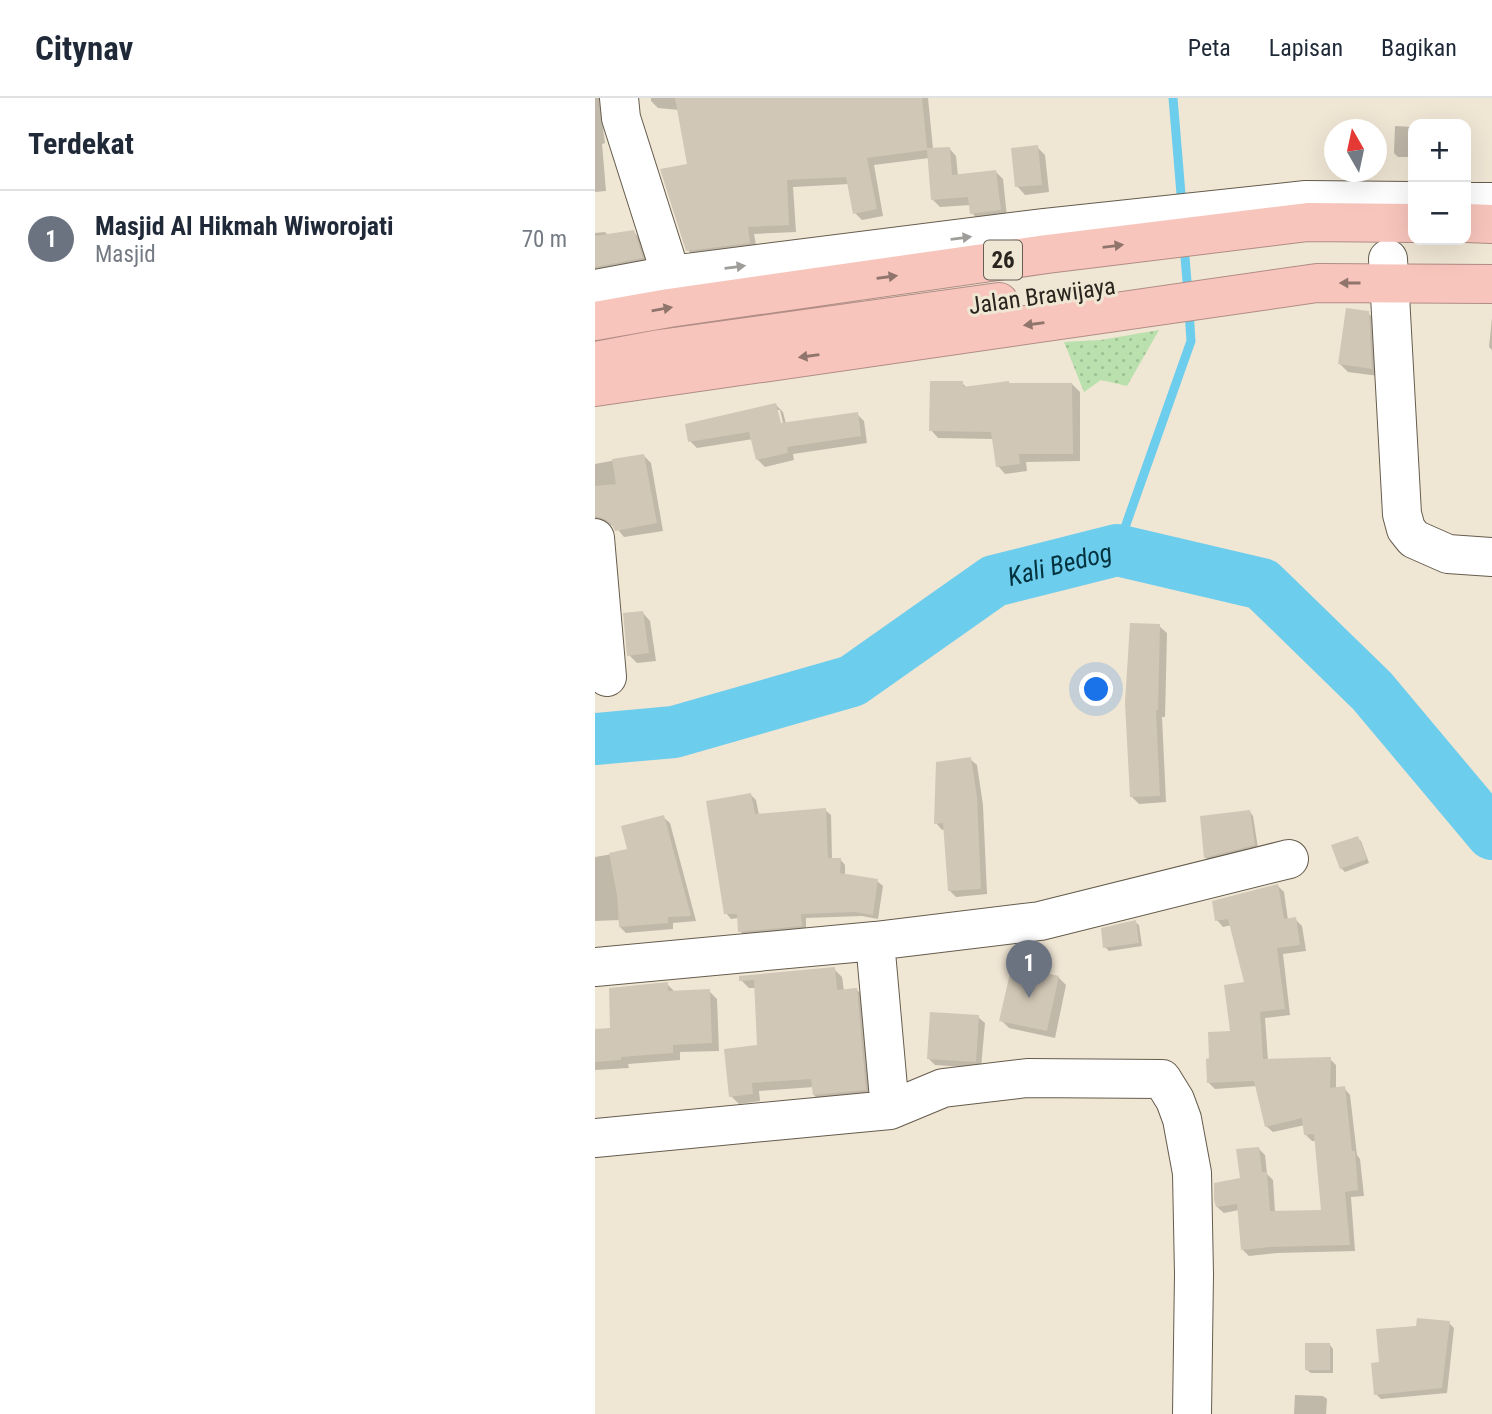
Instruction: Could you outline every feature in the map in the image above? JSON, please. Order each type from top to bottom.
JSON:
[{"type":"highway","name":"Jalan Brawijaya","points":[[595,321],[844,283],[1045,241],[1308,222],[1408,223]]},
{"type":"highway","points":[[1471,223],[1492,224]]},
{"type":"highway","points":[[1388,271],[1492,260]]},
{"type":"highway","name":"Jalan Brawijaya","points":[[595,361],[660,349],[850,323],[1087,303],[1188,289],[1317,283],[1388,271]]},
{"type":"highway","points":[[1388,271],[1492,284]]},
{"type":"highway","points":[[844,283],[850,323]]},
{"type":"highway","points":[[595,387],[1087,303]]},
{"type":"street","points":[[618,98],[621,118],[671,275]]},
{"type":"street","points":[[595,289],[671,275],[1045,241],[1306,200],[1408,201]]},
{"type":"street","points":[[1471,202],[1492,202]]},
{"type":"street","points":[[1388,271],[1402,514],[1406,529],[1414,539],[1448,554],[1492,557]]},
{"type":"street","points":[[595,538],[607,677]]},
{"type":"street","points":[[595,967],[875,941],[1040,921],[1289,859]]},
{"type":"street","points":[[875,941],[890,1110]]},
{"type":"street","points":[[595,1138],[890,1110],[943,1088],[1027,1078],[1161,1079],[1175,1100],[1182,1119],[1192,1173],[1192,1414]]},
{"type":"green space","points":[[1159,330],[1127,386],[1101,380],[1084,392],[1064,342],[1101,340]]},
{"type":"building","points":[[675,98],[922,98],[927,148],[950,147],[952,175],[996,170],[1001,210],[970,214],[968,197],[931,200],[927,150],[867,158],[877,209],[853,214],[846,177],[787,180],[789,225],[748,227],[750,243],[686,251],[660,169],[687,164]]},
{"type":"building","points":[[1038,145],[1042,185],[1015,187],[1011,148]]},
{"type":"building","points":[[634,230],[643,258],[595,267],[595,236]]},
{"type":"building","points":[[1346,308],[1369,311],[1372,369],[1338,364]]},
{"type":"building","points":[[930,381],[963,381],[963,387],[1009,381],[1072,383],[1073,454],[1019,454],[1020,464],[996,467],[991,432],[929,431]]},
{"type":"building","points":[[776,403],[781,423],[858,412],[861,436],[787,447],[788,453],[756,460],[749,432],[688,442],[685,424]]},
{"type":"building","points":[[644,454],[657,523],[615,531],[605,519],[595,516],[595,486],[616,484],[612,459]]},
{"type":"building","points":[[643,611],[649,653],[627,656],[623,613]]},
{"type":"building","points":[[1130,623],[1160,624],[1158,711],[1156,710],[1160,796],[1130,797],[1125,703]]},
{"type":"building","points":[[971,757],[977,797],[981,889],[948,891],[943,823],[934,824],[936,762]]},
{"type":"building","points":[[751,793],[755,814],[826,808],[828,858],[841,858],[840,873],[878,879],[873,915],[855,912],[801,914],[802,926],[738,932],[737,914],[724,914],[706,801]]},
{"type":"building","points":[[1250,810],[1255,845],[1204,858],[1200,816]]},
{"type":"building","points":[[664,815],[691,916],[668,917],[668,923],[619,927],[617,895],[609,853],[627,849],[621,826]]},
{"type":"building","points":[[1358,836],[1367,859],[1340,869],[1331,845]]},
{"type":"building","points":[[1278,884],[1284,919],[1296,917],[1300,945],[1277,948],[1285,1009],[1260,1012],[1263,1059],[1331,1057],[1330,1088],[1345,1086],[1358,1190],[1345,1192],[1350,1245],[1241,1250],[1237,1204],[1216,1207],[1214,1200],[1214,1183],[1240,1178],[1236,1149],[1259,1147],[1262,1172],[1267,1172],[1270,1211],[1321,1210],[1314,1134],[1304,1135],[1302,1118],[1265,1127],[1254,1081],[1207,1083],[1208,1032],[1230,1031],[1224,985],[1244,982],[1228,919],[1215,921],[1212,901]]},
{"type":"building","points":[[1136,920],[1139,943],[1103,948],[1101,928]]},
{"type":"building","points":[[1012,965],[1059,976],[1047,1031],[999,1021]]},
{"type":"building","points":[[835,967],[837,990],[857,988],[866,1090],[813,1095],[811,1079],[752,1083],[753,1094],[729,1097],[724,1049],[757,1045],[754,980],[739,981],[739,976]]},
{"type":"building","points":[[668,982],[668,991],[710,989],[712,1043],[673,1045],[673,1053],[595,1062],[595,1029],[610,1028],[609,988]]},
{"type":"building","points":[[930,1012],[979,1015],[976,1062],[927,1059]]},
{"type":"building","points":[[1417,1318],[1450,1321],[1442,1388],[1374,1395],[1371,1363],[1379,1362],[1376,1329],[1416,1326]]},
{"type":"building","points":[[1305,1343],[1330,1343],[1330,1370],[1305,1370]]},
{"type":"waterway","points":[[1173,98],[1181,194]]},
{"type":"waterway","points":[[1185,257],[1188,294]]},
{"type":"waterway","points":[[1117,550],[1191,341],[1189,311]]},
{"type":"waterway","name":"Kali Bedog","points":[[595,739],[674,732],[852,681],[994,581],[1117,550],[1262,584],[1372,691],[1492,834]]},
{"type":"place","name":"Masjid Al Hikmah Wiworojati","points":[[1029,998]]}]
